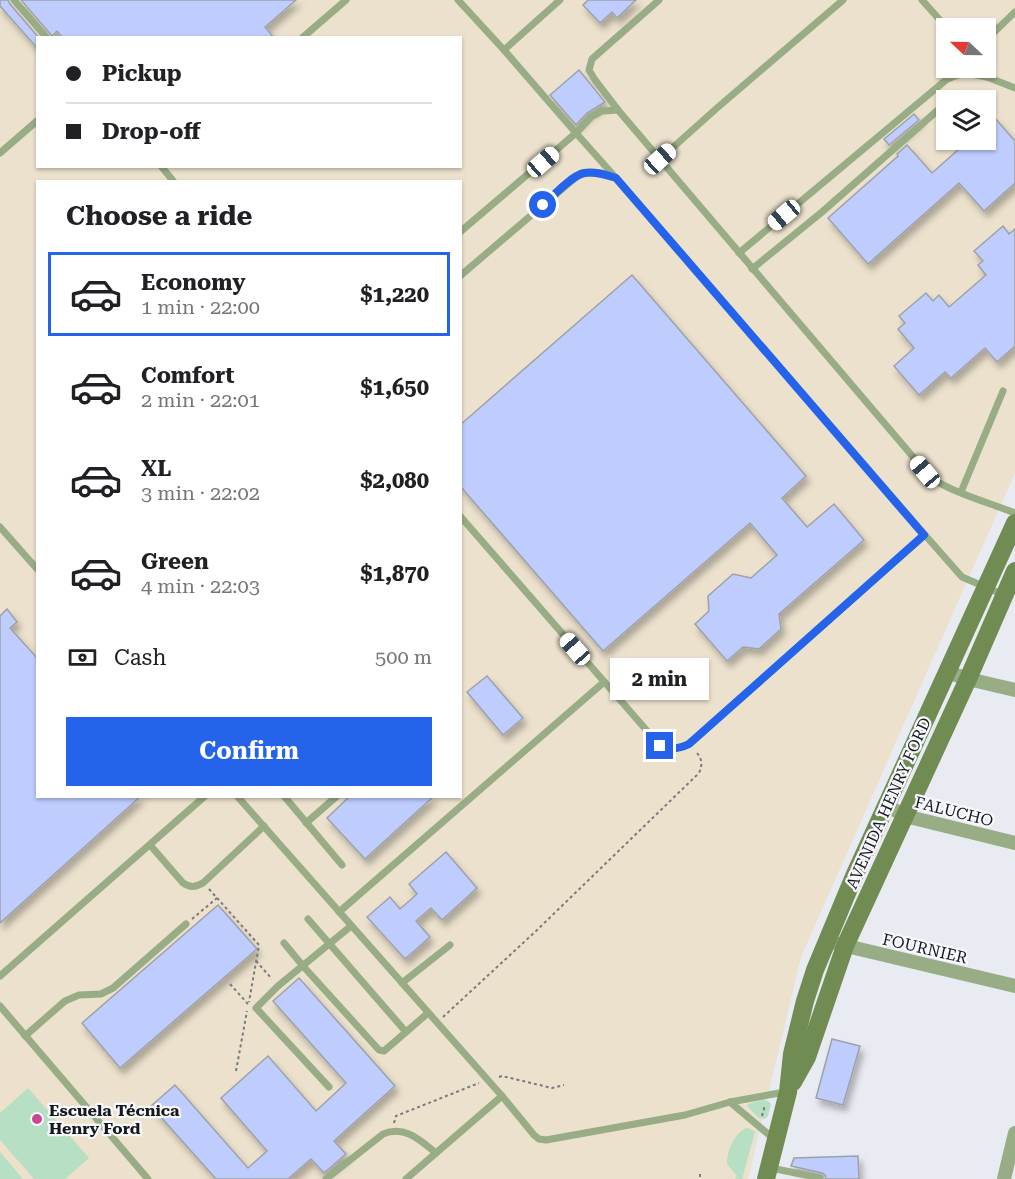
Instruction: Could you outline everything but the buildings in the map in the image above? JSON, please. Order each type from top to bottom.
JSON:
[{"type":"main road","name":"AVENIDA HENRY FORD","points":[[767,1173],[788,1092],[792,1054],[815,970],[855,874],[1015,523]]},
{"type":"main road","name":"AVENIDA HENRY FORD","points":[[788,1092],[807,1057],[845,946],[1015,571]]},
{"type":"street","points":[[947,672],[1015,690]]},
{"type":"street","name":"FALUCHO","points":[[886,806],[905,816],[1015,843]]},
{"type":"street","name":"FOURNIER","points":[[827,940],[1015,986]]},
{"type":"street","points":[[1004,1179],[1015,1133]]},
{"type":"lane","points":[[14,0],[45,36]]},
{"type":"lane","points":[[304,36],[346,0]]},
{"type":"lane","points":[[458,0],[616,178],[962,577],[1004,595]]},
{"type":"lane","points":[[504,50],[560,0]]},
{"type":"lane","points":[[659,0],[592,58],[589,70],[595,80],[925,472],[939,483],[1015,513]]},
{"type":"lane","points":[[660,159],[843,0]]},
{"type":"lane","points":[[922,0],[939,18]]},
{"type":"lane","points":[[996,30],[1015,12]]},
{"type":"lane","points":[[739,253],[950,78]]},
{"type":"lane","points":[[990,78],[1015,88]]},
{"type":"lane","points":[[462,230],[576,133],[591,117],[602,111],[618,110]]},
{"type":"lane","points":[[752,269],[822,212],[936,112]]},
{"type":"lane","points":[[0,153],[36,122]]},
{"type":"lane","points":[[462,274],[582,173],[616,178]]},
{"type":"lane","points":[[961,492],[1003,391]]},
{"type":"lane","points":[[462,518],[660,746],[674,749],[689,744],[924,535]]},
{"type":"lane","points":[[0,527],[36,568]]},
{"type":"lane","points":[[339,912],[604,682]]},
{"type":"lane","points":[[0,976],[203,798]]},
{"type":"lane","points":[[239,798],[539,1139],[546,1140],[685,1115],[730,1102],[788,1092]]},
{"type":"lane","points":[[289,798],[306,823],[342,866]]},
{"type":"lane","points":[[306,823],[335,798]]},
{"type":"lane","points":[[150,845],[183,883],[195,887],[203,883],[264,826]]},
{"type":"lane","points":[[309,919],[406,1032]]},
{"type":"lane","points":[[25,1036],[65,1000],[79,995],[101,994],[113,988],[186,924]]},
{"type":"lane","points":[[329,1087],[256,1008],[278,986],[351,926]]},
{"type":"lane","points":[[284,943],[379,1050],[384,1051],[428,1013]]},
{"type":"lane","points":[[402,983],[450,945]]},
{"type":"lane","points":[[0,1006],[148,1179]]},
{"type":"lane","points":[[406,1179],[501,1096]]},
{"type":"lane","points":[[730,1102],[775,1140]]},
{"type":"lane","points":[[326,1179],[390,1131],[404,1131],[416,1137],[436,1153]]},
{"type":"lane","points":[[767,1173],[820,1179]]},
{"type":"path","points":[[436,1022],[536,931],[699,773],[701,757],[689,744]]},
{"type":"path","points":[[203,883],[259,945],[236,1071]]},
{"type":"path","points":[[186,924],[217,898]]},
{"type":"path","points":[[256,961],[278,986]]},
{"type":"path","points":[[230,984],[248,1004]]},
{"type":"path","points":[[390,1131],[396,1116],[502,1076],[552,1088],[564,1085]]},
{"type":"path","points":[[762,1116],[765,1102]]},
{"type":"path","points":[[700,1174],[700,1179]]},
{"type":"shaded area","points":[[0,0],[1015,0],[1015,473],[801,957],[748,1179],[0,1179]]},
{"type":"shaded area","name":"Escuela Técnica Henry Ford","points":[[13,1051],[128,1179],[0,1179],[0,1060]]},
{"type":"green space","points":[[28,1088],[89,1158],[65,1179],[34,1179],[0,1140],[0,1113]]},
{"type":"green space","points":[[763,1100],[771,1104],[765,1119],[759,1118],[747,1106]]},
{"type":"green space","points":[[746,1128],[755,1132],[742,1179],[735,1179],[737,1176],[727,1164],[728,1154],[734,1139]]},
{"type":"green space","points":[[0,1152],[23,1179],[0,1179]]},
{"type":"place","name":"Escuela Técnica Henry Ford","points":[[37,1119]]},
{"type":"route","points":[[543,205],[582,173],[616,178],[924,535],[689,744],[674,749],[660,746]]}]
